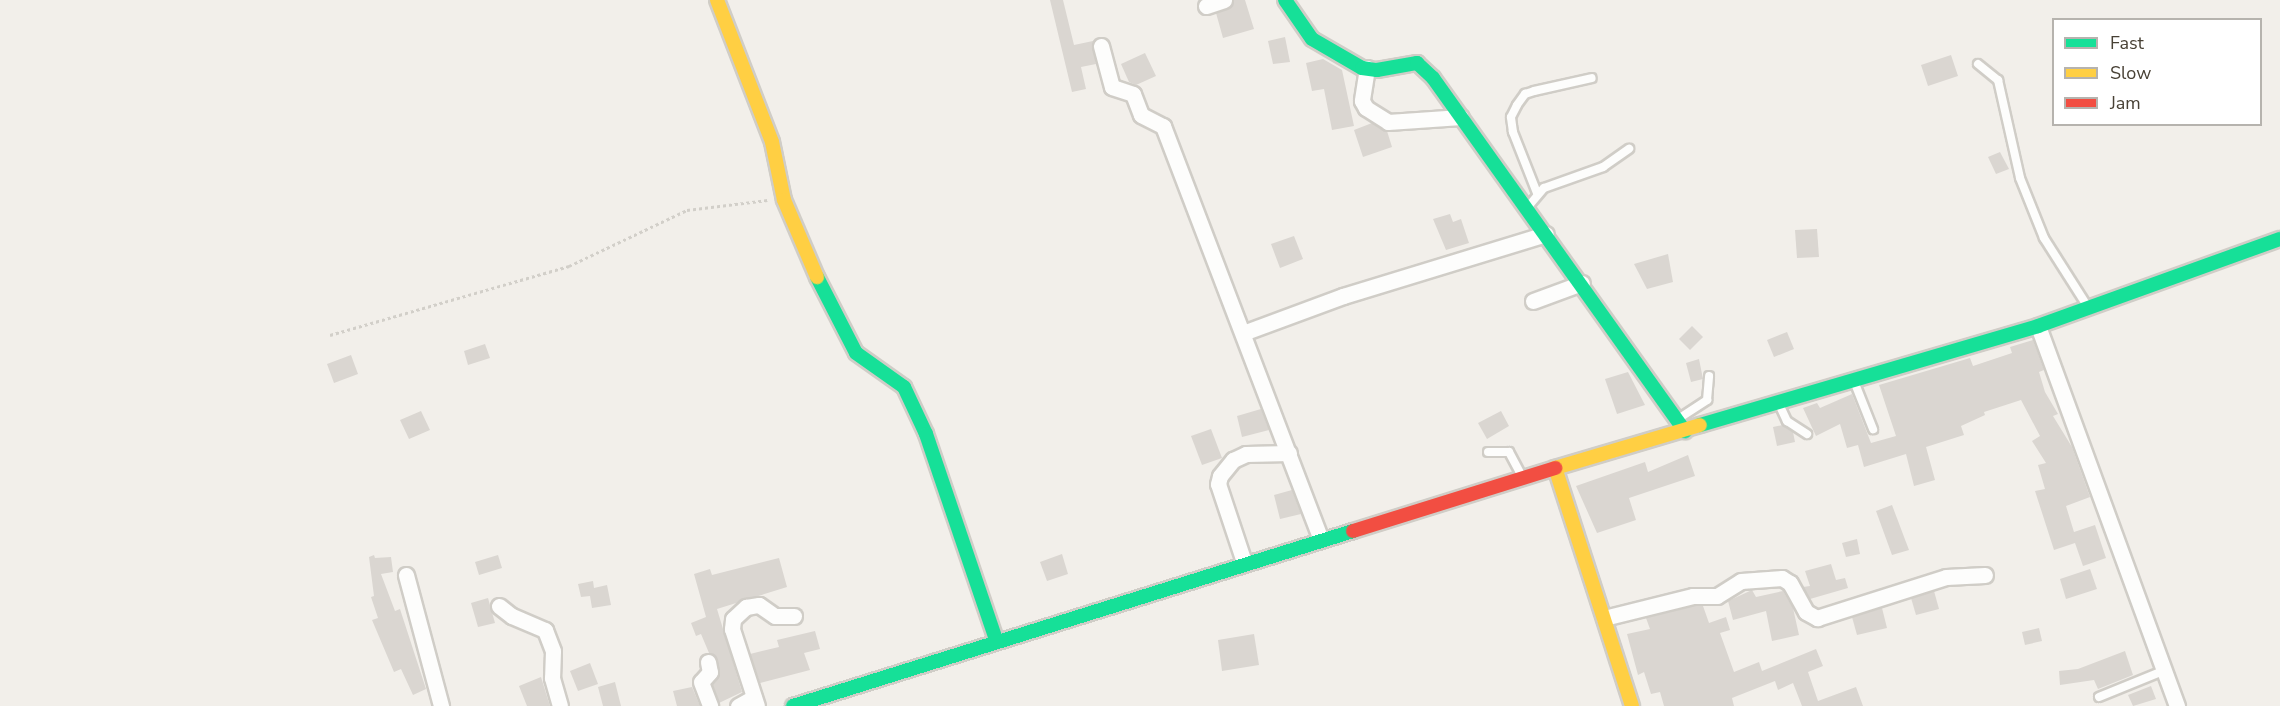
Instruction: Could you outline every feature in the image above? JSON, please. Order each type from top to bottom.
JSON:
[{"type":"street","points":[[717,0],[772,142],[784,200],[843,334],[856,353],[904,387],[926,434],[996,640]]},
{"type":"street","points":[[1206,6],[1224,0]]},
{"type":"street","points":[[1285,0],[1312,39],[1367,68],[1417,63],[1461,117],[1582,283],[1681,425]]},
{"type":"street","points":[[1101,46],[1112,87],[1132,94],[1141,115],[1163,126],[1321,539]]},
{"type":"street","points":[[1367,68],[1362,101],[1366,108],[1388,122],[1461,117]]},
{"type":"street","points":[[1243,333],[1342,296],[1546,234]]},
{"type":"street","points":[[793,706],[1244,562],[1555,468],[1681,425],[1779,403],[2038,326],[2280,239]]},
{"type":"street","points":[[1533,301],[1582,283]]},
{"type":"street","points":[[2038,326],[2165,670],[2174,705]]},
{"type":"street","points":[[1244,562],[1218,483],[1220,476],[1233,460],[1246,454],[1289,453]]},
{"type":"street","points":[[1555,468],[1632,706]]},
{"type":"street","points":[[406,575],[441,706]]},
{"type":"street","points":[[1604,618],[1693,596],[1717,596],[1741,581],[1782,578],[1790,583],[1806,612],[1817,618],[1946,577],[1985,575]]},
{"type":"street","points":[[738,706],[755,702],[732,629],[733,619],[746,607],[759,605],[775,616],[794,616]]},
{"type":"street","points":[[499,606],[512,616],[545,630],[553,651],[552,678],[560,706]]},
{"type":"street","points":[[708,662],[710,672],[701,682],[710,706]]},
{"type":"lane","points":[[1978,64],[1998,80],[2020,178],[2044,238],[2089,308]]},
{"type":"lane","points":[[1537,193],[1513,132],[1511,117],[1516,105],[1525,94],[1592,78]]},
{"type":"lane","points":[[1527,208],[1537,193],[1603,167],[1629,149]]},
{"type":"lane","points":[[1681,425],[1707,400],[1709,376]]},
{"type":"lane","points":[[1854,381],[1873,429]]},
{"type":"lane","points":[[1779,403],[1787,421],[1807,434]]},
{"type":"lane","points":[[1488,452],[1509,452],[1523,478]]},
{"type":"lane","points":[[2099,697],[2165,670]]},
{"type":"path","points":[[330,335],[569,266],[687,210],[784,200]]},
{"type":"building","points":[[1050,0],[1063,0],[1074,45],[1093,41],[1096,64],[1081,67],[1086,89],[1072,92]]},
{"type":"building","points":[[1234,0],[1245,0],[1254,29],[1223,38],[1216,13],[1231,7]]},
{"type":"building","points":[[1285,37],[1290,62],[1273,64],[1268,41]]},
{"type":"building","points":[[1145,53],[1156,76],[1136,85],[1129,82],[1121,64]]},
{"type":"building","points":[[1951,55],[1958,76],[1928,86],[1921,65]]},
{"type":"building","points":[[1323,59],[1342,70],[1354,126],[1332,130],[1324,89],[1312,91],[1306,63]]},
{"type":"building","points":[[1372,123],[1387,131],[1392,147],[1363,157],[1354,130]]},
{"type":"building","points":[[2000,152],[2009,169],[1996,174],[1988,157]]},
{"type":"building","points":[[1450,214],[1453,222],[1461,219],[1469,243],[1446,250],[1433,219]]},
{"type":"building","points":[[1817,229],[1819,257],[1797,258],[1795,230]]},
{"type":"building","points":[[1294,236],[1303,259],[1280,268],[1271,244]]},
{"type":"building","points":[[1668,254],[1673,282],[1647,289],[1634,264]]},
{"type":"building","points":[[1692,326],[1703,337],[1690,350],[1679,339]]},
{"type":"building","points":[[1787,332],[1794,349],[1774,357],[1767,340]]},
{"type":"building","points":[[2033,340],[2044,370],[2039,372],[2045,392],[2058,414],[2053,416],[2072,447],[2090,497],[2066,506],[2074,532],[2095,525],[2106,558],[2083,566],[2075,543],[2054,550],[2035,491],[2045,489],[2038,465],[2046,463],[2032,441],[2040,436],[2021,400],[1984,412],[1985,415],[1961,426],[1964,435],[1926,447],[1935,480],[1914,486],[1906,454],[1864,467],[1858,445],[1847,448],[1840,424],[1816,436],[1803,408],[1817,403],[1820,408],[1852,394],[1871,443],[1896,436],[1879,385],[1970,358],[1973,366],[2012,353],[2010,347]]},
{"type":"building","points":[[485,344],[490,358],[468,365],[464,351]]},
{"type":"building","points":[[351,355],[358,374],[334,383],[327,364]]},
{"type":"building","points":[[1699,359],[1703,379],[1691,382],[1686,363]]},
{"type":"building","points":[[1628,372],[1645,405],[1617,414],[1605,379]]},
{"type":"building","points":[[1261,409],[1269,430],[1242,437],[1237,416]]},
{"type":"building","points":[[421,411],[430,430],[409,439],[400,420]]},
{"type":"building","points":[[1501,411],[1509,426],[1487,439],[1478,423]]},
{"type":"building","points":[[1783,425],[1793,432],[1795,442],[1777,446],[1773,427]]},
{"type":"building","points":[[1211,429],[1222,458],[1202,465],[1191,436]]},
{"type":"building","points":[[1688,455],[1695,476],[1629,498],[1636,520],[1597,533],[1576,486],[1645,462],[1648,472]]},
{"type":"building","points":[[1292,490],[1301,514],[1280,519],[1274,495]]},
{"type":"building","points":[[1892,505],[1909,550],[1892,555],[1876,511]]},
{"type":"building","points":[[1857,539],[1860,554],[1846,557],[1842,543]]},
{"type":"building","points":[[1062,554],[1068,574],[1047,581],[1040,562]]},
{"type":"building","points":[[374,555],[375,558],[391,557],[393,572],[381,574],[395,611],[400,609],[426,689],[413,695],[401,669],[394,672],[372,620],[378,618],[371,597],[374,596],[369,557]]},
{"type":"building","points":[[498,555],[502,568],[479,575],[475,562]]},
{"type":"building","points":[[779,558],[787,587],[717,609],[742,692],[719,703],[712,684],[719,674],[717,660],[709,653],[701,634],[696,636],[691,623],[706,617],[694,574],[710,569],[712,575]]},
{"type":"building","points":[[1831,564],[1836,580],[1845,578],[1848,588],[1810,599],[1803,587],[1810,586],[1805,571]]},
{"type":"building","points":[[2090,569],[2097,589],[2066,599],[2060,579]]},
{"type":"building","points":[[593,581],[594,588],[607,585],[611,605],[592,608],[590,596],[581,597],[578,584]]},
{"type":"building","points":[[1752,590],[1756,597],[1783,591],[1793,608],[1799,635],[1772,641],[1766,611],[1733,620],[1728,601]]},
{"type":"building","points":[[1934,591],[1939,609],[1916,615],[1911,598]]},
{"type":"building","points":[[488,598],[495,623],[478,627],[471,603]]},
{"type":"building","points":[[1694,606],[1703,606],[1709,623],[1726,617],[1730,630],[1720,633],[1734,672],[1759,662],[1762,671],[1816,649],[1823,666],[1808,672],[1818,701],[1856,687],[1863,706],[1802,706],[1793,683],[1778,690],[1775,681],[1732,698],[1734,706],[1664,706],[1660,692],[1651,694],[1644,672],[1638,675],[1627,634],[1650,629],[1646,618]]},
{"type":"building","points":[[1882,608],[1887,628],[1857,635],[1852,617]]},
{"type":"building","points":[[2039,628],[2042,641],[2025,645],[2022,632]]},
{"type":"building","points":[[815,631],[820,649],[804,653],[810,670],[760,683],[750,654],[779,647],[777,640]]},
{"type":"building","points":[[1254,634],[1259,665],[1222,671],[1218,640]]},
{"type":"building","points":[[2125,651],[2133,675],[2098,689],[2094,680],[2060,685],[2059,671],[2078,669]]},
{"type":"building","points":[[590,663],[598,684],[578,691],[570,671]]},
{"type":"building","points":[[541,677],[550,706],[527,706],[519,686]]},
{"type":"building","points":[[615,682],[621,706],[603,706],[598,687]]},
{"type":"building","points":[[2151,686],[2156,699],[2133,706],[2128,695]]},
{"type":"building","points":[[692,687],[700,706],[677,706],[673,691]]},
{"type":"traffic: fast","points":[[1285,0],[1312,39],[1362,68],[1377,70],[1417,63],[1433,78],[1685,431]]},
{"type":"traffic: fast","points":[[1700,425],[2038,326],[2280,239]]},
{"type":"traffic: fast","points":[[817,277],[856,353],[904,387],[926,434],[996,640]]},
{"type":"traffic: fast","points":[[793,706],[1353,531]]},
{"type":"traffic: slow","points":[[717,0],[772,142],[784,200],[817,277]]},
{"type":"traffic: slow","points":[[1632,706],[1555,468],[1700,425]]},
{"type":"traffic: jam","points":[[1353,531],[1555,468]]}]
